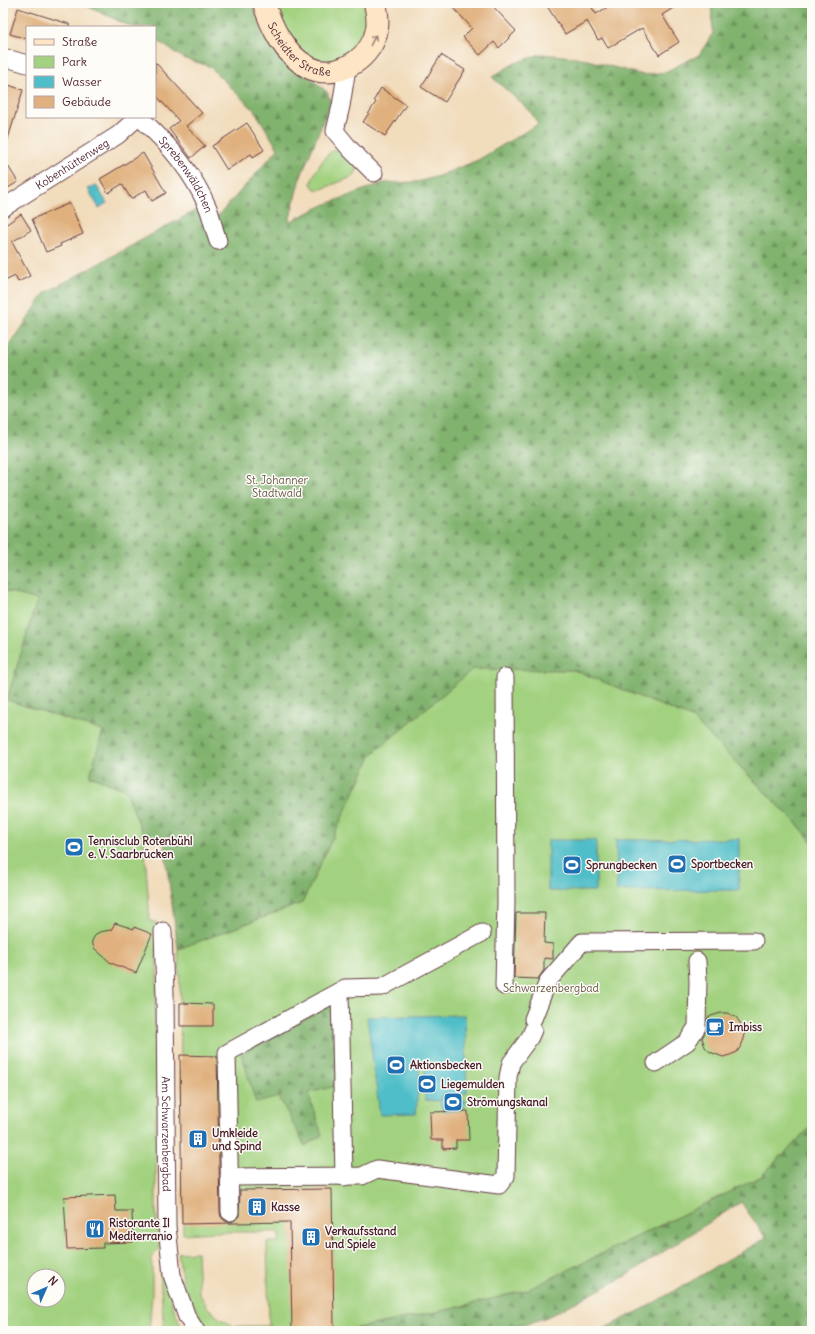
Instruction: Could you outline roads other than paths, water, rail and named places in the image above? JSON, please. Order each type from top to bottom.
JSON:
[{"type":"street","name":"Scheidter Straße","points":[[264,3],[277,34],[290,53],[309,68],[320,71],[334,72],[347,68],[358,60],[368,49],[376,34],[378,18],[375,3]]},
{"type":"street","points":[[3,57],[26,64]]},
{"type":"street","points":[[347,68],[341,106],[335,131],[350,149],[374,173]]},
{"type":"street","name":"Kobenhüttenweg","points":[[3,208],[118,135],[138,118]]},
{"type":"street","name":"Sprebenwäldchen","points":[[140,118],[158,134],[178,156],[192,178],[208,209],[218,241]]},
{"type":"street","points":[[504,986],[506,904],[505,677]]},
{"type":"street","name":"Am Schwarzenbergbad","points":[[163,931],[167,1226],[172,1275],[187,1318],[196,1331]]},
{"type":"street","points":[[230,1212],[227,1053],[345,988],[382,987],[482,933]]},
{"type":"street","points":[[229,1177],[344,1177],[362,1176],[377,1169],[499,1185],[506,1176],[508,1077],[511,1063],[530,1037],[548,981],[582,942],[754,941]]},
{"type":"street","points":[[656,1064],[687,1042],[697,1027],[697,961]]},
{"type":"street","points":[[340,991],[344,1177]]},
{"type":"water","points":[[96,185],[107,203],[99,208],[88,189]]},
{"type":"water","name":"Sportbecken","points":[[739,839],[739,890],[617,891],[616,840]]},
{"type":"water","name":"Sprungbecken","points":[[548,840],[596,840],[596,891],[548,891]]},
{"type":"water","name":"Aktionsbecken","points":[[465,1015],[467,1093],[456,1094],[465,1101],[463,1108],[455,1111],[443,1110],[441,1099],[442,1097],[448,1095],[448,1093],[442,1096],[439,1101],[425,1100],[425,1067],[429,1067],[429,1065],[420,1065],[416,1114],[380,1115],[367,1017]]},
{"type":"place","name":"Tennisclub Rotenbühl e. V. Saarbrücken","points":[[74,847]]},
{"type":"place","name":"Sportbecken","points":[[677,864]]},
{"type":"place","name":"Sprungbecken","points":[[572,865]]},
{"type":"place","name":"Imbiss","points":[[715,1027]]},
{"type":"place","name":"Aktionsbecken","points":[[396,1065]]},
{"type":"place","name":"Liegemulden","points":[[427,1084]]},
{"type":"place","name":"Strömungskanal","points":[[453,1102]]},
{"type":"place","name":"Umkleide und Spind","points":[[198,1139]]},
{"type":"place","name":"Kasse","points":[[257,1207]]},
{"type":"place","name":"Ristorante Il Mediterranio","points":[[95,1229]]},
{"type":"place","name":"Verkaufsstand und Spiele","points":[[311,1237]]},
{"type":"park label","name":"St. Johanner Stadtwald","points":[[277,486]]},
{"type":"park label","name":"Schwarzenbergbad","points":[[551,988]]}]
